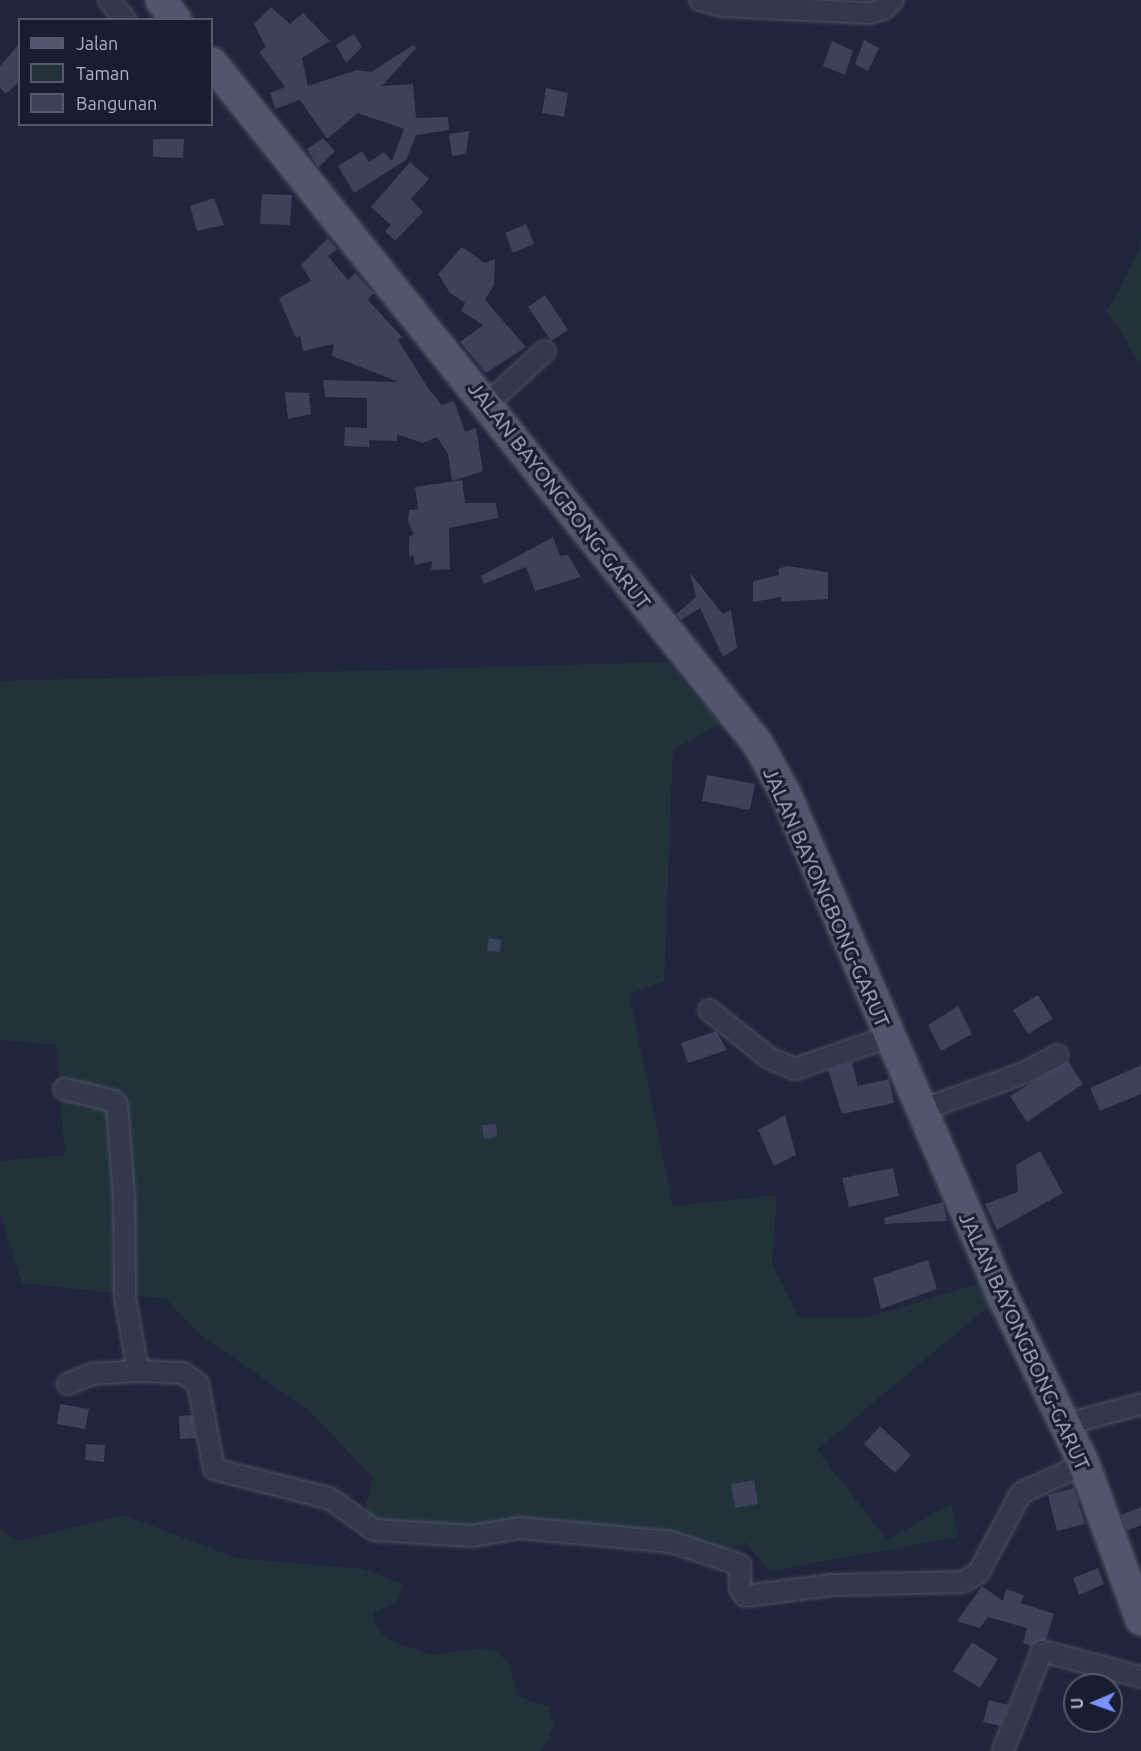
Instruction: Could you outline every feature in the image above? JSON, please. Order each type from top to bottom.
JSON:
[{"type":"main road","name":"JALAN BAYONGBONG-GARUT","points":[[213,64],[488,404],[758,744],[786,795],[919,1112],[1063,1425],[1084,1464],[1140,1612]]},
{"type":"street","points":[[109,0],[123,18]]},
{"type":"street","points":[[700,0],[837,4],[868,13],[883,9],[893,0]]},
{"type":"street","points":[[488,404],[545,351]]},
{"type":"street","points":[[709,1010],[769,1058],[795,1069],[888,1037]]},
{"type":"street","points":[[919,1112],[1024,1073],[1058,1055]]},
{"type":"street","points":[[64,1089],[114,1101],[117,1105],[124,1196],[124,1298],[138,1371]]},
{"type":"street","points":[[68,1384],[92,1374],[138,1371],[183,1373],[198,1384],[214,1469],[329,1498],[374,1530],[472,1536],[520,1528],[670,1542],[740,1565],[740,1588],[745,1596],[832,1585],[972,1579],[1021,1492],[1084,1464]]},
{"type":"street","points":[[1063,1425],[1141,1404]]},
{"type":"street","points":[[1003,1751],[1042,1652],[1049,1650],[1141,1677]]},
{"type":"green space","points":[[1141,232],[1141,365],[1107,311],[1140,249]]},
{"type":"green space","points":[[667,662],[720,724],[673,750],[664,982],[629,994],[673,1206],[777,1195],[772,1263],[798,1317],[868,1317],[980,1283],[994,1314],[985,1309],[817,1450],[887,1540],[951,1504],[958,1537],[770,1571],[745,1542],[711,1556],[505,1530],[362,1520],[373,1477],[306,1408],[199,1334],[166,1299],[22,1283],[0,1212],[0,1161],[65,1155],[57,1045],[0,1040],[0,681]]},
{"type":"green space","points":[[123,1515],[237,1558],[363,1569],[403,1584],[397,1603],[373,1613],[377,1628],[387,1639],[433,1655],[481,1648],[497,1651],[508,1663],[518,1697],[549,1707],[554,1727],[542,1751],[0,1751],[0,1529],[18,1541]]},
{"type":"building","points":[[271,7],[290,24],[303,13],[330,41],[302,58],[308,86],[357,70],[371,72],[413,45],[416,48],[382,86],[413,84],[416,118],[448,117],[449,130],[416,135],[406,160],[354,193],[338,166],[362,151],[369,162],[384,152],[392,161],[404,129],[358,113],[327,139],[300,100],[275,109],[270,93],[285,87],[259,52],[266,47],[254,24]]},
{"type":"building","points":[[354,34],[362,47],[346,63],[336,45]]},
{"type":"building","points":[[864,40],[879,48],[868,71],[855,64]]},
{"type":"building","points":[[832,41],[853,51],[845,75],[823,66]]},
{"type":"building","points":[[18,45],[18,83],[6,94],[0,88],[0,66]]},
{"type":"building","points":[[546,88],[568,93],[564,117],[542,113]]},
{"type":"building","points":[[469,131],[466,154],[452,156],[449,134]]},
{"type":"building","points":[[323,138],[335,151],[318,168],[307,149]]},
{"type":"building","points":[[153,139],[184,139],[183,158],[153,157]]},
{"type":"building","points":[[410,162],[429,179],[411,199],[423,212],[395,241],[385,231],[391,225],[371,207]]},
{"type":"building","points":[[262,194],[292,195],[290,225],[260,224]]},
{"type":"building","points":[[214,198],[224,225],[197,231],[190,206]]},
{"type":"building","points":[[526,224],[534,244],[513,253],[505,233]]},
{"type":"building","points":[[328,238],[337,249],[328,256],[348,280],[355,273],[374,293],[368,300],[402,337],[398,340],[428,388],[442,405],[454,401],[465,432],[476,428],[483,471],[452,481],[448,454],[437,437],[423,443],[397,434],[397,441],[369,440],[370,447],[344,446],[345,427],[367,428],[367,398],[325,397],[323,380],[399,382],[332,356],[334,344],[303,351],[300,336],[296,338],[279,298],[311,281],[301,265]]},
{"type":"building","points":[[462,247],[485,263],[495,259],[494,285],[485,300],[526,347],[486,373],[460,342],[483,325],[461,311],[465,303],[450,293],[438,274]]},
{"type":"building","points":[[545,295],[568,330],[551,341],[528,307]]},
{"type":"building","points":[[285,392],[309,393],[311,414],[288,419]]},
{"type":"building","points":[[462,480],[465,503],[496,503],[498,518],[449,528],[450,569],[431,570],[432,561],[415,565],[413,555],[409,557],[409,537],[414,534],[408,522],[409,510],[418,509],[415,487]]},
{"type":"building","points":[[553,537],[560,556],[568,555],[581,577],[535,591],[526,567],[484,584],[481,576]]},
{"type":"building","points":[[787,566],[828,572],[828,599],[781,602],[781,597],[753,602],[753,581],[779,575],[778,569]]},
{"type":"building","points":[[690,573],[723,614],[731,610],[737,648],[723,657],[700,608],[681,620],[676,614],[696,597]]},
{"type":"building","points":[[707,775],[755,784],[750,810],[702,801]]},
{"type":"building","points":[[489,938],[501,940],[500,952],[487,951]]},
{"type":"building","points":[[1038,995],[1053,1019],[1028,1034],[1013,1010]]},
{"type":"building","points":[[958,1006],[972,1034],[941,1051],[928,1025]]},
{"type":"building","points":[[716,1031],[727,1050],[688,1063],[681,1043]]},
{"type":"building","points":[[1068,1061],[1083,1084],[1027,1122],[1010,1096]]},
{"type":"building","points":[[852,1062],[858,1086],[889,1079],[894,1103],[842,1114],[828,1070]]},
{"type":"building","points":[[1141,1065],[1141,1094],[1100,1111],[1090,1088]]},
{"type":"building","points":[[785,1115],[796,1155],[774,1166],[758,1130]]},
{"type":"building","points":[[496,1124],[497,1137],[484,1139],[482,1125]]},
{"type":"building","points":[[1040,1151],[1063,1193],[997,1230],[985,1204],[1018,1192],[1016,1165]]},
{"type":"building","points":[[893,1168],[899,1196],[849,1207],[842,1178]]},
{"type":"building","points":[[943,1202],[947,1221],[885,1224],[884,1218]]},
{"type":"building","points":[[928,1260],[937,1289],[881,1309],[873,1278]]},
{"type":"building","points":[[60,1404],[89,1409],[85,1429],[57,1424]]},
{"type":"building","points":[[192,1415],[196,1438],[180,1439],[179,1416]]},
{"type":"building","points":[[880,1426],[911,1455],[895,1473],[864,1444]]},
{"type":"building","points":[[86,1444],[105,1445],[104,1462],[85,1460]]},
{"type":"building","points":[[754,1480],[758,1504],[735,1508],[731,1484]]},
{"type":"building","points":[[1074,1488],[1085,1524],[1057,1531],[1048,1495]]},
{"type":"building","points":[[1141,1507],[1141,1525],[1127,1531],[1121,1515]]},
{"type":"building","points":[[1098,1568],[1104,1584],[1079,1595],[1073,1578]]},
{"type":"building","points":[[982,1586],[1003,1601],[1006,1589],[1024,1595],[1021,1603],[1054,1614],[1046,1640],[1031,1646],[1023,1643],[1027,1628],[988,1617],[980,1628],[957,1621]]},
{"type":"building","points":[[972,1642],[998,1659],[980,1688],[953,1671]]},
{"type":"building","points":[[989,1700],[1008,1705],[1000,1726],[983,1722]]}]
